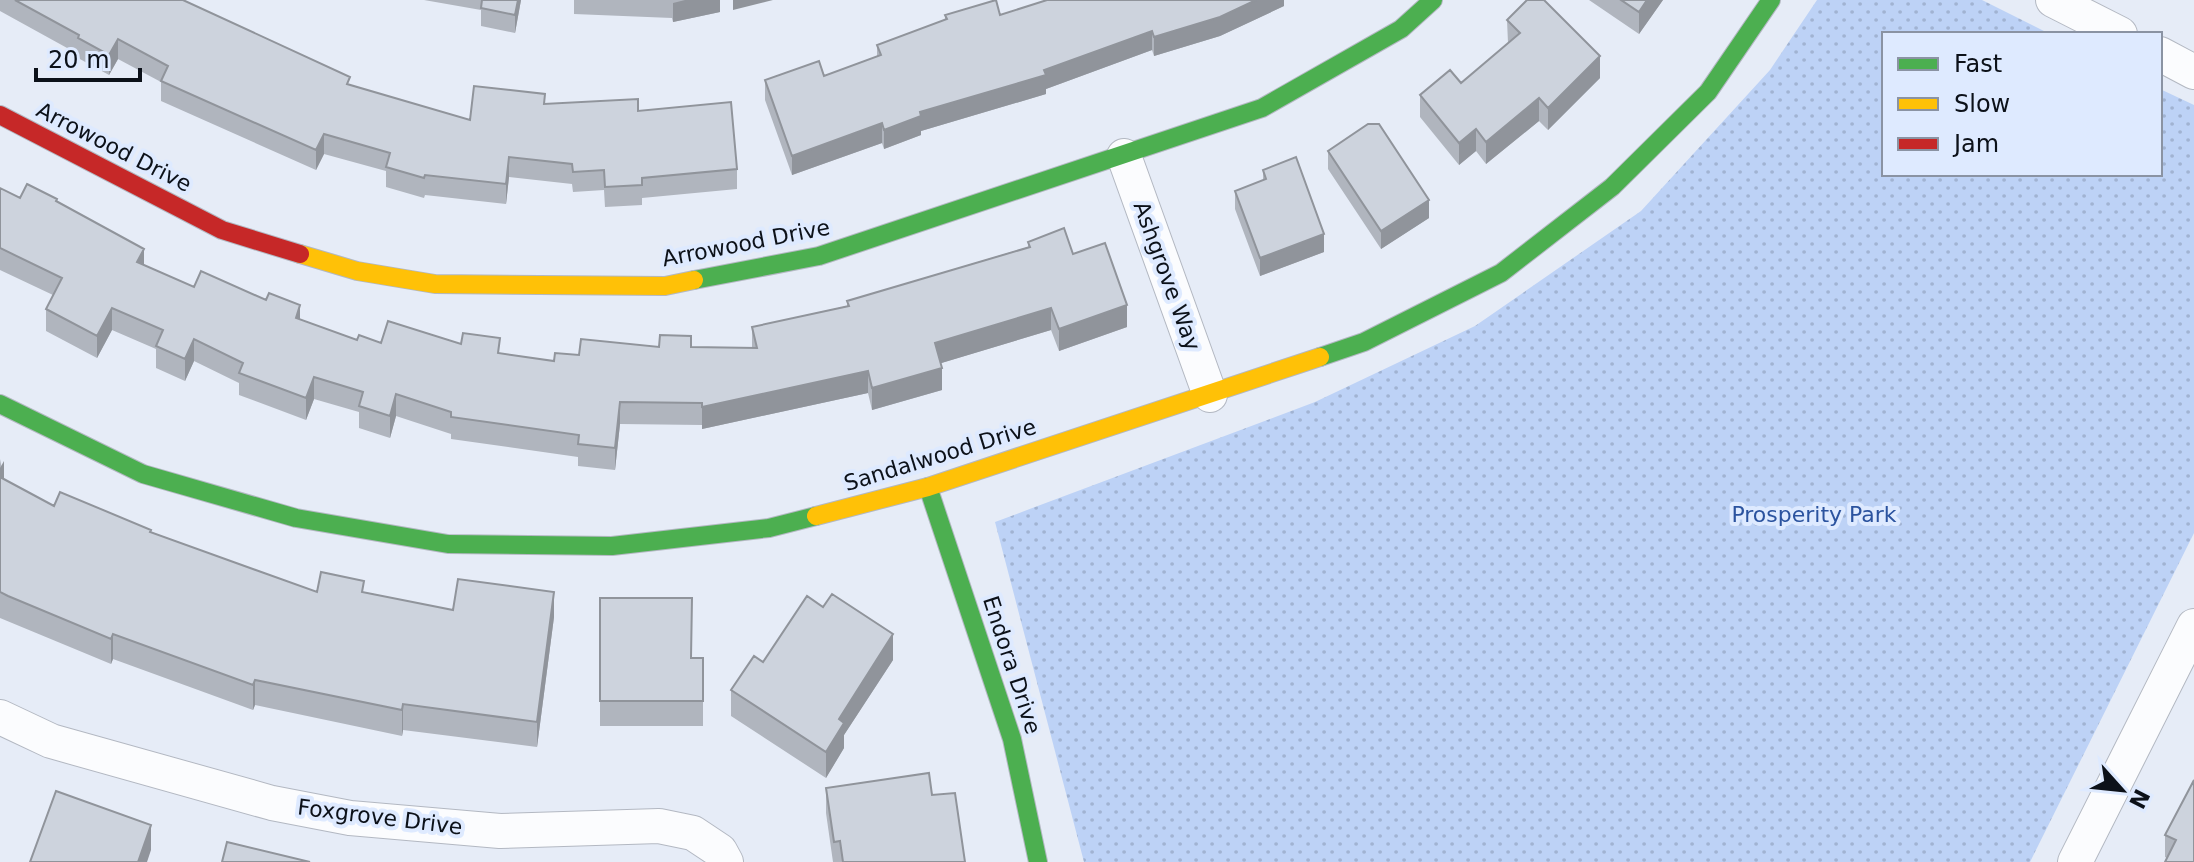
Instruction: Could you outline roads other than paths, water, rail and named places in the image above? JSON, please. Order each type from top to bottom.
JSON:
[{"type":"street","name":"Arrowood Drive","points":[[0,115],[222,230],[357,271],[435,284],[665,286],[819,256],[1262,108],[1401,29],[1433,0]]},
{"type":"street","name":"Sandalwood Drive","points":[[0,404],[143,474],[296,518],[448,544],[612,546],[769,528],[928,487],[1364,342],[1501,273],[1612,187],[1708,92],[1771,0]]},
{"type":"street","points":[[2061,2],[2116,32]]},
{"type":"street","points":[[2162,55],[2194,72]]},
{"type":"street","name":"Ashgrove Way","points":[[1124,156],[1210,395]]},
{"type":"street","name":"Endora Drive","points":[[928,487],[1012,739],[1038,862]]},
{"type":"street","points":[[2075,862],[2194,626]]},
{"type":"street","name":"Foxgrove Drive","points":[[0,717],[51,741],[272,803],[334,815],[500,831],[659,826],[693,833],[723,856]]},
{"type":"park label","name":"Prosperity Park","points":[[1814,514]]}]
